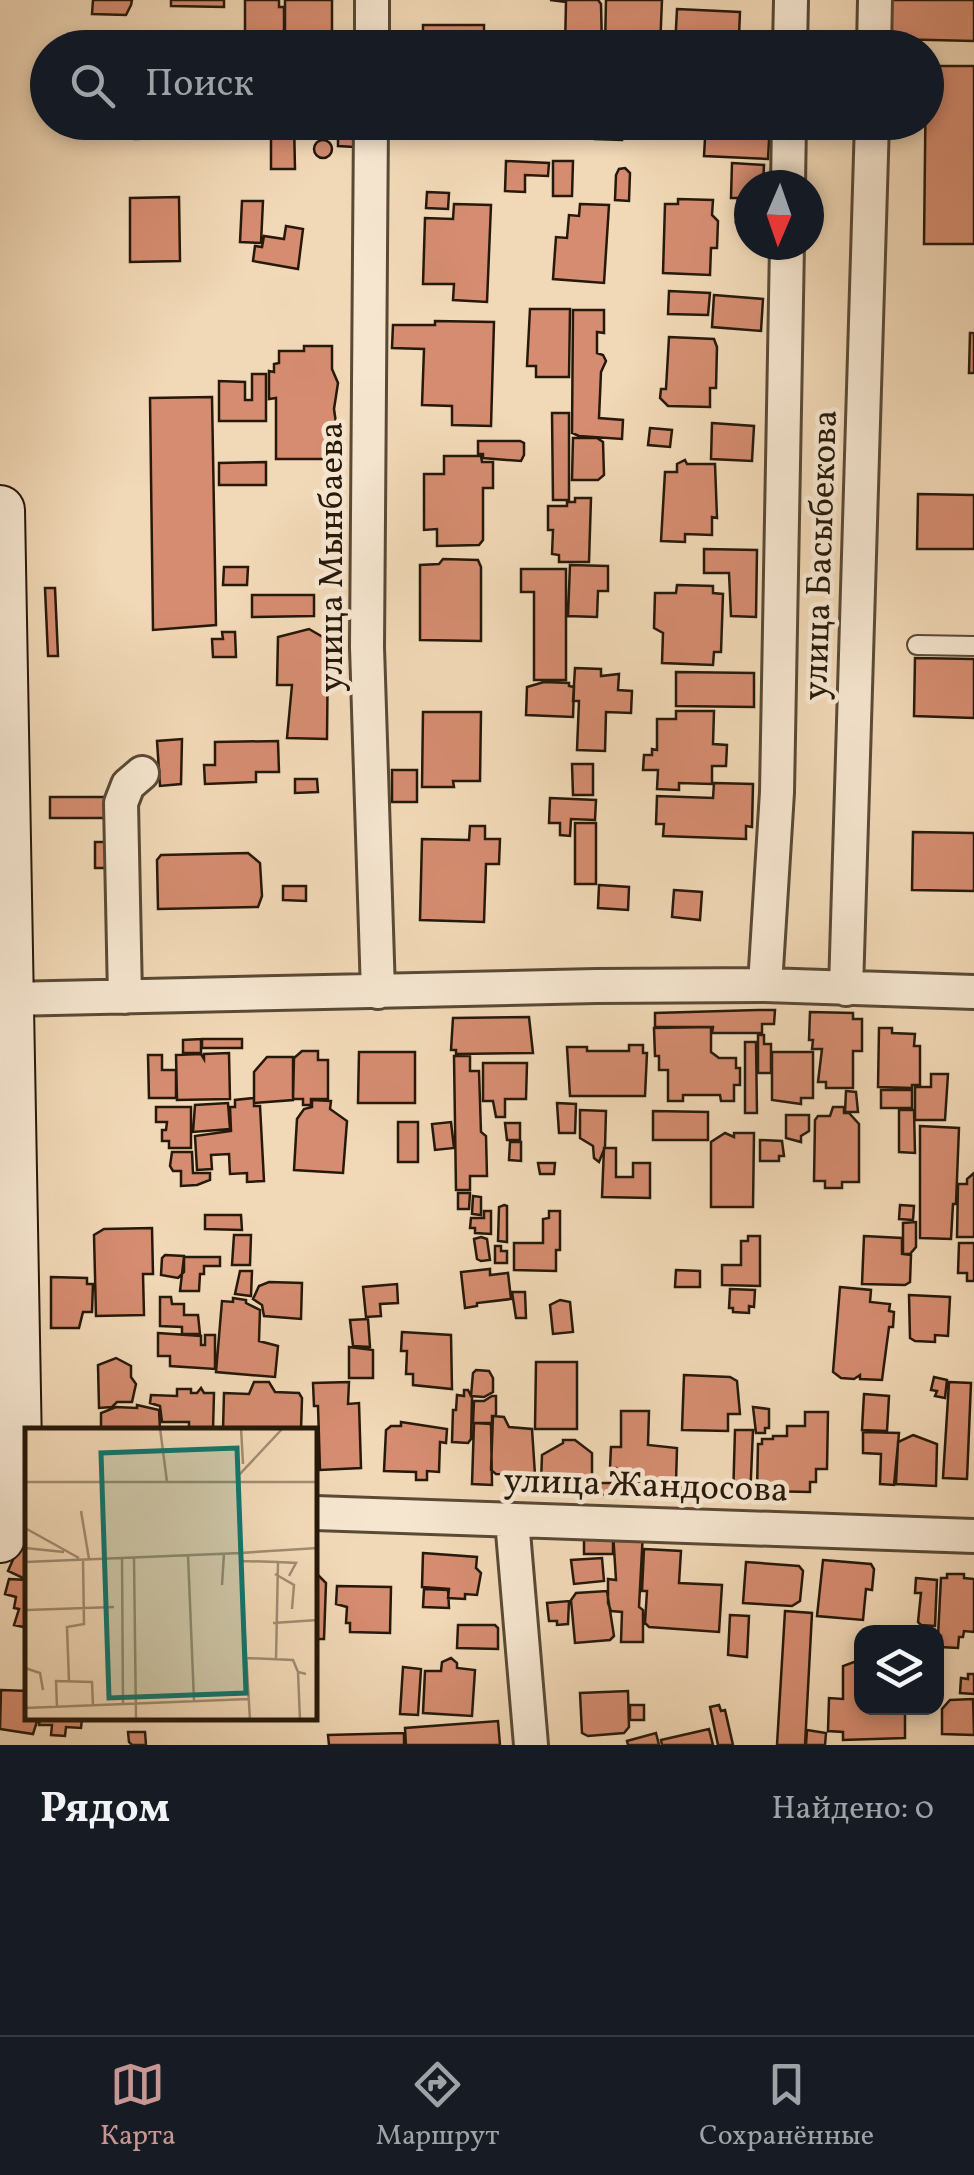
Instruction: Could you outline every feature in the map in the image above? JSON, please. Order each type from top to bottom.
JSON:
[{"type":"street","points":[[372,0],[372,30]]},
{"type":"street","points":[[790,30],[791,0]]},
{"type":"street","points":[[874,30],[875,0]]},
{"type":"street","name":"улица Мынбаева","points":[[371,140],[368,647],[378,992]]},
{"type":"street","points":[[788,170],[789,140]]},
{"type":"street","name":"улица Басыбекова","points":[[846,989],[871,140]]},
{"type":"street","name":"улица Басыбекова","points":[[764,985],[778,792],[787,260]]},
{"type":"street","points":[[0,510],[5,1000],[16,1302],[10,1509]]},
{"type":"street","points":[[125,997],[121,803],[128,785],[142,773]]},
{"type":"street","points":[[5,1000],[764,985],[974,992]]},
{"type":"street","name":"улица Жандосова","points":[[318,1513],[974,1536]]},
{"type":"street","points":[[512,1520],[531,1745]]},
{"type":"lane","points":[[917,645],[974,646]]},
{"type":"building","points":[[93,0],[132,0],[126,15],[92,14]]},
{"type":"building","points":[[171,0],[224,0],[224,7],[171,6]]},
{"type":"building","points":[[245,0],[279,0],[279,7],[284,7],[284,30],[245,30]]},
{"type":"building","points":[[285,0],[332,0],[332,30],[285,30]]},
{"type":"building","points":[[550,0],[598,0],[602,30],[565,30],[566,2]]},
{"type":"building","points":[[606,0],[662,0],[661,30],[605,30]]},
{"type":"building","points":[[892,0],[974,0],[974,41],[944,40],[944,30],[891,30]]},
{"type":"building","points":[[677,9],[740,12],[739,30],[676,30]]},
{"type":"building","points":[[423,25],[484,25],[484,30],[423,30]]},
{"type":"building","points":[[944,66],[974,66],[974,244],[924,244],[925,140],[944,140]]},
{"type":"building","points":[[271,140],[294,140],[295,169],[271,169]]},
{"type":"building","points":[[323,140],[332,149],[323,158],[314,149]]},
{"type":"building","points":[[338,140],[354,140],[354,147],[338,146]]},
{"type":"building","points":[[705,140],[769,140],[768,159],[704,156]]},
{"type":"building","points":[[506,161],[549,163],[548,176],[525,175],[525,192],[505,191]]},
{"type":"building","points":[[553,161],[573,161],[572,196],[553,196]]},
{"type":"building","points":[[732,163],[764,165],[764,170],[734,170],[731,198]]},
{"type":"building","points":[[625,168],[630,173],[629,201],[615,200],[616,175]]},
{"type":"building","points":[[427,192],[449,193],[448,209],[426,208]]},
{"type":"building","points":[[179,197],[180,261],[130,262],[130,198]]},
{"type":"building","points":[[678,199],[713,200],[712,215],[718,221],[717,248],[711,248],[710,275],[663,273],[665,204],[678,204]]},
{"type":"building","points":[[242,201],[263,201],[261,243],[240,242]]},
{"type":"building","points":[[454,204],[491,205],[487,302],[453,300],[454,284],[423,284],[425,218],[453,219]]},
{"type":"building","points":[[580,204],[609,205],[604,283],[553,279],[556,237],[567,238],[569,215],[579,216]]},
{"type":"building","points":[[286,226],[303,229],[298,269],[253,261],[255,246],[262,247],[264,236],[284,239]]},
{"type":"building","points":[[669,291],[710,293],[708,315],[668,314]]},
{"type":"building","points":[[714,295],[763,299],[761,331],[712,327]]},
{"type":"building","points":[[530,309],[570,309],[569,377],[536,377],[536,366],[527,366]]},
{"type":"building","points":[[573,310],[604,310],[604,333],[597,332],[597,353],[606,361],[601,372],[599,418],[623,420],[622,439],[572,433]]},
{"type":"building","points":[[435,321],[494,322],[491,426],[452,425],[452,406],[422,405],[424,349],[392,348],[393,325],[435,325]]},
{"type":"building","points":[[970,333],[974,333],[974,373],[969,373]]},
{"type":"building","points":[[669,337],[714,339],[716,388],[710,388],[710,407],[668,406],[660,398],[661,389],[666,389]]},
{"type":"building","points":[[304,346],[332,346],[332,369],[338,383],[334,409],[338,437],[331,444],[331,459],[276,459],[276,398],[269,399],[269,371],[274,372],[274,364],[279,363],[279,351],[304,351]]},
{"type":"building","points":[[252,374],[266,374],[266,421],[219,421],[219,381],[245,382],[245,400],[252,400]]},
{"type":"building","points":[[212,397],[216,625],[153,630],[150,398]]},
{"type":"building","points":[[552,413],[569,413],[569,500],[553,500]]},
{"type":"building","points":[[712,423],[754,426],[752,461],[711,459]]},
{"type":"building","points":[[650,428],[672,430],[670,447],[648,445]]},
{"type":"building","points":[[573,438],[597,438],[603,442],[604,475],[598,480],[572,480]]},
{"type":"building","points":[[478,441],[520,441],[524,443],[524,455],[521,461],[483,458],[483,454],[478,454]]},
{"type":"building","points":[[444,456],[481,456],[482,462],[493,462],[493,488],[483,488],[483,540],[479,545],[437,546],[437,529],[424,530],[424,474],[444,474]]},
{"type":"building","points":[[685,460],[687,464],[715,464],[717,518],[712,517],[712,535],[685,534],[685,542],[661,541],[665,472],[677,472],[677,464]]},
{"type":"building","points":[[266,462],[266,485],[219,485],[219,463]]},
{"type":"building","points":[[918,494],[974,495],[974,549],[917,549]]},
{"type":"building","points":[[575,498],[591,498],[589,562],[559,562],[559,555],[552,554],[548,506],[567,506]]},
{"type":"building","points":[[704,549],[757,550],[756,617],[731,616],[729,573],[704,573]]},
{"type":"building","points":[[443,559],[478,560],[481,641],[420,640],[420,565],[439,564]]},
{"type":"building","points":[[570,565],[608,566],[608,591],[598,591],[597,617],[568,616]]},
{"type":"building","points":[[224,567],[248,567],[247,585],[223,585]]},
{"type":"building","points":[[521,569],[566,569],[566,680],[534,680],[534,592],[521,592]]},
{"type":"building","points":[[677,585],[713,586],[713,593],[723,594],[721,652],[714,652],[713,665],[662,663],[663,633],[654,628],[655,593],[676,593]]},
{"type":"building","points":[[45,588],[55,588],[58,656],[48,656]]},
{"type":"building","points":[[252,595],[314,595],[314,616],[252,617]]},
{"type":"building","points":[[309,629],[328,640],[327,739],[287,738],[292,685],[277,685],[278,637]]},
{"type":"building","points":[[222,632],[235,632],[236,657],[213,657],[212,639],[223,639]]},
{"type":"building","points":[[915,658],[974,659],[974,718],[914,716]]},
{"type":"building","points":[[575,668],[601,669],[601,676],[619,674],[618,690],[632,691],[631,713],[606,712],[605,751],[577,750],[579,701],[573,701]]},
{"type":"building","points":[[676,672],[754,673],[754,707],[676,706]]},
{"type":"building","points":[[544,682],[569,683],[574,687],[573,717],[526,715],[527,687]]},
{"type":"building","points":[[676,711],[714,711],[713,744],[727,745],[726,766],[712,766],[712,784],[679,783],[679,790],[657,789],[658,770],[643,770],[644,755],[657,750],[657,719],[676,719]]},
{"type":"building","points":[[423,712],[481,712],[480,781],[453,781],[454,787],[422,787]]},
{"type":"building","points":[[182,739],[181,784],[160,786],[157,741]]},
{"type":"building","points":[[278,741],[279,772],[256,772],[256,782],[205,784],[204,765],[215,765],[215,742]]},
{"type":"building","points":[[572,764],[593,764],[593,795],[573,795]]},
{"type":"building","points":[[392,770],[417,770],[417,802],[392,802]]},
{"type":"building","points":[[295,779],[317,779],[318,792],[295,793]]},
{"type":"building","points":[[714,783],[753,784],[752,827],[746,826],[746,839],[663,836],[664,824],[656,824],[657,796],[713,798]]},
{"type":"building","points":[[50,797],[110,797],[110,818],[50,818]]},
{"type":"building","points":[[550,798],[596,800],[595,820],[571,819],[570,836],[560,835],[560,823],[549,823]]},
{"type":"building","points":[[575,823],[596,823],[596,884],[575,884]]},
{"type":"building","points":[[470,826],[485,826],[485,839],[500,839],[499,864],[486,864],[484,922],[420,920],[422,839],[469,840]]},
{"type":"building","points":[[913,832],[974,833],[974,891],[912,890]]},
{"type":"building","points":[[95,842],[106,842],[107,868],[95,868]]},
{"type":"building","points":[[248,853],[260,863],[262,896],[258,907],[158,909],[157,860],[161,855]]},
{"type":"building","points":[[599,885],[629,887],[628,910],[598,908]]},
{"type":"building","points":[[283,886],[306,886],[306,901],[283,900]]},
{"type":"building","points":[[674,890],[702,892],[700,920],[672,917]]},
{"type":"building","points":[[775,1010],[774,1024],[762,1024],[762,1033],[712,1033],[713,1027],[655,1027],[655,1013]]},
{"type":"building","points":[[810,1012],[853,1013],[853,1019],[862,1019],[862,1051],[853,1051],[853,1088],[826,1088],[826,1082],[818,1082],[822,1049],[812,1049],[813,1040],[809,1040]]},
{"type":"building","points":[[529,1017],[533,1053],[456,1054],[456,1050],[451,1050],[453,1018]]},
{"type":"building","points":[[711,1027],[711,1052],[719,1058],[736,1058],[736,1068],[740,1068],[740,1085],[734,1085],[734,1101],[721,1101],[720,1095],[683,1095],[683,1101],[668,1101],[668,1070],[659,1070],[654,1028]]},
{"type":"building","points":[[879,1028],[915,1034],[914,1046],[920,1046],[920,1085],[878,1087]]},
{"type":"building","points":[[758,1035],[764,1035],[764,1044],[771,1044],[771,1073],[758,1073]]},
{"type":"building","points":[[201,1039],[201,1053],[183,1053],[183,1040]]},
{"type":"building","points":[[202,1039],[242,1039],[242,1048],[202,1048]]},
{"type":"building","points":[[745,1042],[756,1042],[757,1113],[745,1113]]},
{"type":"building","points":[[629,1045],[643,1045],[643,1053],[647,1053],[645,1096],[570,1096],[567,1047],[629,1051]]},
{"type":"building","points":[[302,1051],[318,1051],[318,1060],[328,1060],[328,1099],[311,1099],[311,1105],[303,1105],[303,1099],[293,1099],[294,1058]]},
{"type":"building","points":[[359,1052],[415,1052],[415,1103],[358,1103]]},
{"type":"building","points":[[772,1052],[813,1052],[813,1098],[801,1098],[801,1104],[772,1100]]},
{"type":"building","points":[[229,1053],[230,1099],[177,1100],[176,1055],[201,1054],[204,1059],[204,1054]]},
{"type":"building","points":[[148,1055],[162,1055],[162,1070],[176,1070],[176,1098],[149,1098]]},
{"type":"building","points":[[454,1056],[470,1056],[470,1071],[479,1071],[487,1176],[470,1176],[470,1190],[456,1190]]},
{"type":"building","points":[[267,1057],[293,1057],[293,1100],[254,1103],[254,1072]]},
{"type":"building","points":[[483,1063],[527,1063],[526,1099],[505,1099],[505,1117],[496,1117],[493,1101],[483,1101]]},
{"type":"building","points":[[931,1074],[948,1074],[945,1120],[915,1120],[915,1087],[931,1087]]},
{"type":"building","points":[[881,1090],[912,1090],[912,1108],[881,1108]]},
{"type":"building","points":[[846,1091],[856,1092],[858,1112],[845,1112]]},
{"type":"building","points":[[254,1098],[254,1106],[260,1106],[264,1181],[247,1182],[247,1173],[230,1174],[229,1154],[211,1155],[212,1169],[197,1170],[195,1136],[231,1131],[230,1107],[235,1107],[235,1100]]},
{"type":"building","points":[[312,1100],[331,1101],[330,1109],[347,1121],[343,1173],[294,1170],[297,1119],[304,1109],[312,1107]]},
{"type":"building","points":[[228,1103],[230,1129],[193,1132],[195,1105]]},
{"type":"building","points":[[557,1103],[576,1104],[575,1133],[559,1133]]},
{"type":"building","points":[[156,1107],[191,1107],[191,1148],[169,1148],[169,1141],[162,1141],[167,1122],[156,1122]]},
{"type":"building","points":[[833,1107],[844,1107],[844,1113],[859,1124],[859,1182],[842,1182],[842,1188],[825,1188],[825,1181],[814,1181],[815,1120],[818,1116],[830,1116]]},
{"type":"building","points":[[580,1110],[606,1111],[605,1147],[599,1162],[594,1158],[593,1146],[580,1138]]},
{"type":"building","points":[[899,1110],[914,1110],[915,1153],[899,1152]]},
{"type":"building","points":[[653,1111],[708,1112],[708,1140],[653,1140]]},
{"type":"building","points":[[786,1115],[809,1115],[809,1131],[801,1136],[801,1142],[786,1138]]},
{"type":"building","points":[[398,1122],[418,1122],[418,1162],[398,1162]]},
{"type":"building","points":[[451,1122],[454,1148],[435,1150],[432,1124]]},
{"type":"building","points":[[505,1123],[520,1123],[520,1140],[507,1140]]},
{"type":"building","points":[[920,1126],[959,1128],[951,1239],[920,1238]]},
{"type":"building","points":[[725,1133],[734,1137],[734,1133],[754,1133],[753,1207],[711,1207],[711,1142]]},
{"type":"building","points":[[760,1140],[782,1141],[784,1156],[779,1156],[779,1161],[760,1161]]},
{"type":"building","points":[[510,1142],[521,1142],[521,1161],[509,1160]]},
{"type":"building","points":[[604,1148],[616,1148],[616,1177],[633,1177],[633,1163],[650,1163],[650,1198],[602,1197]]},
{"type":"building","points":[[172,1152],[192,1152],[193,1173],[210,1173],[210,1180],[181,1186],[181,1171],[173,1171],[170,1166]]},
{"type":"building","points":[[538,1163],[555,1163],[554,1174],[540,1174]]},
{"type":"building","points":[[974,1173],[974,1237],[957,1237],[958,1184],[967,1184]]},
{"type":"building","points":[[458,1193],[470,1193],[469,1209],[458,1209]]},
{"type":"building","points":[[473,1196],[481,1197],[481,1215],[472,1214]]},
{"type":"building","points":[[504,1205],[507,1242],[498,1241],[499,1207]]},
{"type":"building","points":[[900,1205],[914,1206],[913,1220],[899,1219]]},
{"type":"building","points":[[484,1211],[491,1211],[491,1234],[475,1233],[475,1228],[470,1228],[471,1218],[484,1218]]},
{"type":"building","points":[[549,1211],[560,1211],[556,1271],[514,1270],[514,1243],[543,1243],[543,1219],[549,1218]]},
{"type":"building","points":[[205,1215],[241,1215],[242,1230],[205,1229]]},
{"type":"building","points":[[916,1222],[916,1247],[910,1254],[903,1254],[903,1223]]},
{"type":"building","points":[[152,1228],[153,1274],[143,1274],[144,1315],[96,1316],[94,1235],[104,1229]]},
{"type":"building","points":[[234,1235],[251,1235],[250,1265],[232,1265]]},
{"type":"building","points":[[748,1236],[760,1236],[760,1286],[722,1285],[722,1265],[741,1265],[741,1241],[748,1241]]},
{"type":"building","points":[[864,1236],[902,1238],[902,1254],[911,1255],[910,1282],[862,1284]]},
{"type":"building","points":[[474,1239],[487,1239],[490,1260],[477,1259]]},
{"type":"building","points":[[959,1243],[974,1243],[974,1281],[967,1281],[967,1273],[958,1273]]},
{"type":"building","points":[[495,1246],[507,1251],[507,1263],[495,1263]]},
{"type":"building","points":[[165,1255],[184,1256],[184,1272],[178,1278],[161,1275]]},
{"type":"building","points":[[184,1257],[220,1257],[220,1266],[204,1266],[199,1291],[180,1291]]},
{"type":"building","points":[[490,1269],[490,1275],[508,1273],[511,1299],[465,1308],[461,1272]]},
{"type":"building","points":[[676,1270],[700,1271],[700,1287],[675,1287]]},
{"type":"building","points":[[240,1271],[252,1271],[251,1296],[235,1294]]},
{"type":"building","points":[[51,1277],[87,1278],[87,1284],[93,1284],[92,1312],[83,1312],[79,1328],[51,1328]]},
{"type":"building","points":[[269,1282],[302,1283],[301,1319],[264,1316],[262,1305],[253,1299],[259,1286]]},
{"type":"building","points":[[397,1284],[398,1303],[380,1304],[381,1316],[366,1317],[363,1287]]},
{"type":"building","points":[[840,1287],[871,1290],[870,1302],[890,1304],[889,1311],[894,1312],[882,1380],[860,1379],[860,1375],[854,1379],[841,1378],[833,1372]]},
{"type":"building","points":[[730,1289],[755,1290],[754,1307],[749,1306],[749,1313],[729,1308]]},
{"type":"building","points":[[512,1292],[525,1292],[526,1318],[516,1318]]},
{"type":"building","points":[[909,1295],[950,1297],[948,1336],[935,1335],[935,1342],[910,1338]]},
{"type":"building","points":[[160,1297],[171,1297],[172,1304],[184,1304],[184,1315],[198,1315],[200,1334],[182,1334],[182,1327],[160,1326]]},
{"type":"building","points":[[233,1298],[246,1300],[260,1310],[259,1341],[278,1346],[275,1377],[216,1372],[222,1301],[233,1302]]},
{"type":"building","points":[[560,1300],[570,1302],[573,1332],[553,1334],[550,1305]]},
{"type":"building","points":[[368,1319],[370,1347],[353,1346],[350,1320]]},
{"type":"building","points":[[402,1332],[451,1335],[452,1389],[413,1385],[413,1374],[406,1374],[407,1351],[401,1351]]},
{"type":"building","points":[[158,1333],[201,1336],[201,1345],[205,1345],[205,1335],[215,1335],[215,1369],[170,1366],[170,1356],[158,1356]]},
{"type":"building","points":[[349,1347],[373,1350],[373,1378],[349,1378]]},
{"type":"building","points":[[116,1358],[131,1366],[136,1384],[132,1402],[99,1408],[98,1365]]},
{"type":"building","points":[[536,1362],[577,1362],[577,1429],[535,1429]]},
{"type":"building","points":[[476,1370],[489,1371],[493,1378],[493,1392],[484,1397],[471,1396]]},
{"type":"building","points":[[684,1375],[730,1377],[737,1381],[740,1414],[728,1414],[728,1431],[682,1430]]},
{"type":"building","points":[[934,1377],[947,1380],[945,1398],[935,1396],[937,1391],[931,1390]]},
{"type":"building","points":[[254,1382],[269,1382],[275,1392],[299,1393],[301,1428],[223,1428],[224,1393],[249,1394]]},
{"type":"building","points":[[349,1382],[348,1404],[359,1403],[361,1468],[320,1470],[318,1406],[314,1406],[313,1383]]},
{"type":"building","points":[[949,1382],[971,1383],[967,1479],[943,1478]]},
{"type":"building","points":[[201,1388],[204,1393],[214,1393],[213,1428],[189,1428],[189,1422],[162,1422],[160,1406],[150,1403],[151,1395],[177,1396],[177,1389],[197,1393]]},
{"type":"building","points":[[464,1390],[472,1398],[471,1439],[468,1443],[452,1442],[453,1410],[457,1395],[464,1396]]},
{"type":"building","points":[[864,1394],[889,1396],[887,1431],[862,1430]]},
{"type":"building","points":[[496,1396],[496,1416],[492,1416],[492,1423],[473,1423],[474,1401]]},
{"type":"building","points":[[116,1407],[159,1410],[160,1428],[101,1428],[101,1413]]},
{"type":"building","points":[[753,1407],[769,1409],[769,1428],[765,1428],[765,1433],[756,1433]]},
{"type":"building","points":[[621,1411],[649,1411],[648,1445],[677,1448],[676,1482],[616,1481],[616,1468],[610,1468],[611,1447],[621,1447]]},
{"type":"building","points":[[805,1412],[828,1412],[827,1469],[816,1469],[816,1482],[810,1482],[810,1492],[757,1491],[758,1444],[762,1444],[762,1439],[787,1436],[787,1426],[805,1426]]},
{"type":"building","points":[[493,1416],[504,1417],[509,1427],[532,1429],[535,1475],[496,1474],[491,1470]]},
{"type":"building","points":[[401,1422],[447,1429],[446,1443],[440,1442],[439,1472],[427,1471],[427,1480],[416,1480],[416,1472],[384,1471],[386,1430],[401,1426]]},
{"type":"building","points":[[474,1423],[491,1424],[492,1485],[472,1484]]},
{"type":"building","points":[[735,1430],[753,1430],[750,1500],[733,1499]]},
{"type":"building","points":[[863,1432],[899,1433],[894,1485],[880,1484],[881,1454],[863,1453]]},
{"type":"building","points":[[913,1435],[937,1444],[936,1486],[896,1484],[898,1442]]},
{"type":"building","points":[[563,1440],[575,1440],[592,1453],[592,1484],[541,1483],[542,1455]]},
{"type":"building","points":[[681,1480],[695,1480],[695,1498],[681,1498]]},
{"type":"building","points":[[598,1483],[621,1483],[622,1495],[597,1494]]},
{"type":"building","points":[[584,1532],[613,1533],[613,1554],[584,1554]]},
{"type":"building","points":[[613,1532],[643,1532],[639,1607],[643,1610],[643,1642],[621,1642],[622,1612],[611,1611],[608,1603],[608,1579],[616,1580]]},
{"type":"building","points":[[19,1546],[25,1549],[25,1579],[8,1571]]},
{"type":"building","points":[[644,1549],[681,1551],[679,1583],[722,1585],[719,1632],[649,1627],[645,1623]]},
{"type":"building","points":[[423,1553],[477,1557],[476,1568],[481,1573],[477,1595],[448,1598],[449,1589],[422,1587]]},
{"type":"building","points":[[602,1558],[604,1581],[574,1584],[571,1560]]},
{"type":"building","points":[[823,1560],[871,1564],[872,1590],[866,1589],[863,1620],[817,1616]]},
{"type":"building","points":[[746,1562],[799,1566],[803,1571],[800,1601],[792,1606],[743,1603]]},
{"type":"building","points":[[947,1574],[964,1574],[964,1578],[974,1579],[974,1632],[964,1631],[958,1648],[944,1647],[944,1625],[939,1625],[941,1578],[947,1578]]},
{"type":"building","points":[[318,1575],[326,1583],[324,1639],[318,1639]]},
{"type":"building","points":[[916,1578],[937,1580],[935,1625],[918,1622],[921,1593],[915,1593]]},
{"type":"building","points":[[9,1579],[25,1580],[25,1627],[14,1625],[19,1609],[14,1608],[16,1597],[5,1594]]},
{"type":"building","points":[[337,1586],[391,1587],[390,1633],[350,1632],[347,1607],[336,1604]]},
{"type":"building","points":[[424,1589],[448,1590],[449,1608],[423,1607]]},
{"type":"building","points":[[607,1591],[614,1636],[610,1640],[575,1643],[571,1600],[576,1593]]},
{"type":"building","points":[[569,1601],[568,1624],[549,1621],[547,1603]]},
{"type":"building","points":[[785,1611],[812,1613],[805,1745],[777,1745]]},
{"type":"building","points":[[730,1615],[749,1616],[747,1657],[728,1655]]},
{"type":"building","points":[[458,1625],[495,1625],[498,1649],[457,1648]]},
{"type":"building","points":[[451,1658],[457,1668],[475,1670],[472,1716],[423,1713],[425,1671],[441,1671],[442,1662]]},
{"type":"building","points":[[854,1662],[854,1715],[905,1715],[905,1738],[843,1740],[843,1732],[828,1731],[829,1698],[843,1699],[843,1666]]},
{"type":"building","points":[[403,1667],[421,1669],[418,1715],[400,1714]]},
{"type":"building","points":[[968,1674],[974,1674],[974,1694],[960,1693],[961,1678],[968,1679]]},
{"type":"building","points":[[1,1690],[25,1691],[25,1720],[37,1720],[33,1734],[0,1729]]},
{"type":"building","points":[[628,1691],[629,1727],[624,1733],[582,1733],[580,1693]]},
{"type":"building","points":[[973,1699],[974,1735],[942,1734],[942,1715],[950,1700]]},
{"type":"building","points":[[630,1705],[644,1705],[644,1720],[630,1720]]},
{"type":"building","points":[[719,1705],[721,1711],[725,1710],[733,1745],[718,1745],[710,1707]]},
{"type":"building","points":[[40,1720],[82,1720],[81,1728],[66,1727],[65,1736],[51,1735],[52,1725],[39,1725]]},
{"type":"building","points":[[498,1721],[500,1745],[406,1745],[405,1728]]},
{"type":"building","points":[[709,1729],[713,1745],[662,1745],[661,1740]]},
{"type":"building","points":[[807,1730],[826,1733],[825,1745],[806,1745]]},
{"type":"building","points":[[128,1732],[145,1732],[146,1745],[132,1745]]},
{"type":"building","points":[[404,1733],[404,1745],[329,1745],[328,1735]]},
{"type":"building","points":[[656,1733],[659,1745],[628,1745],[627,1741]]}]
